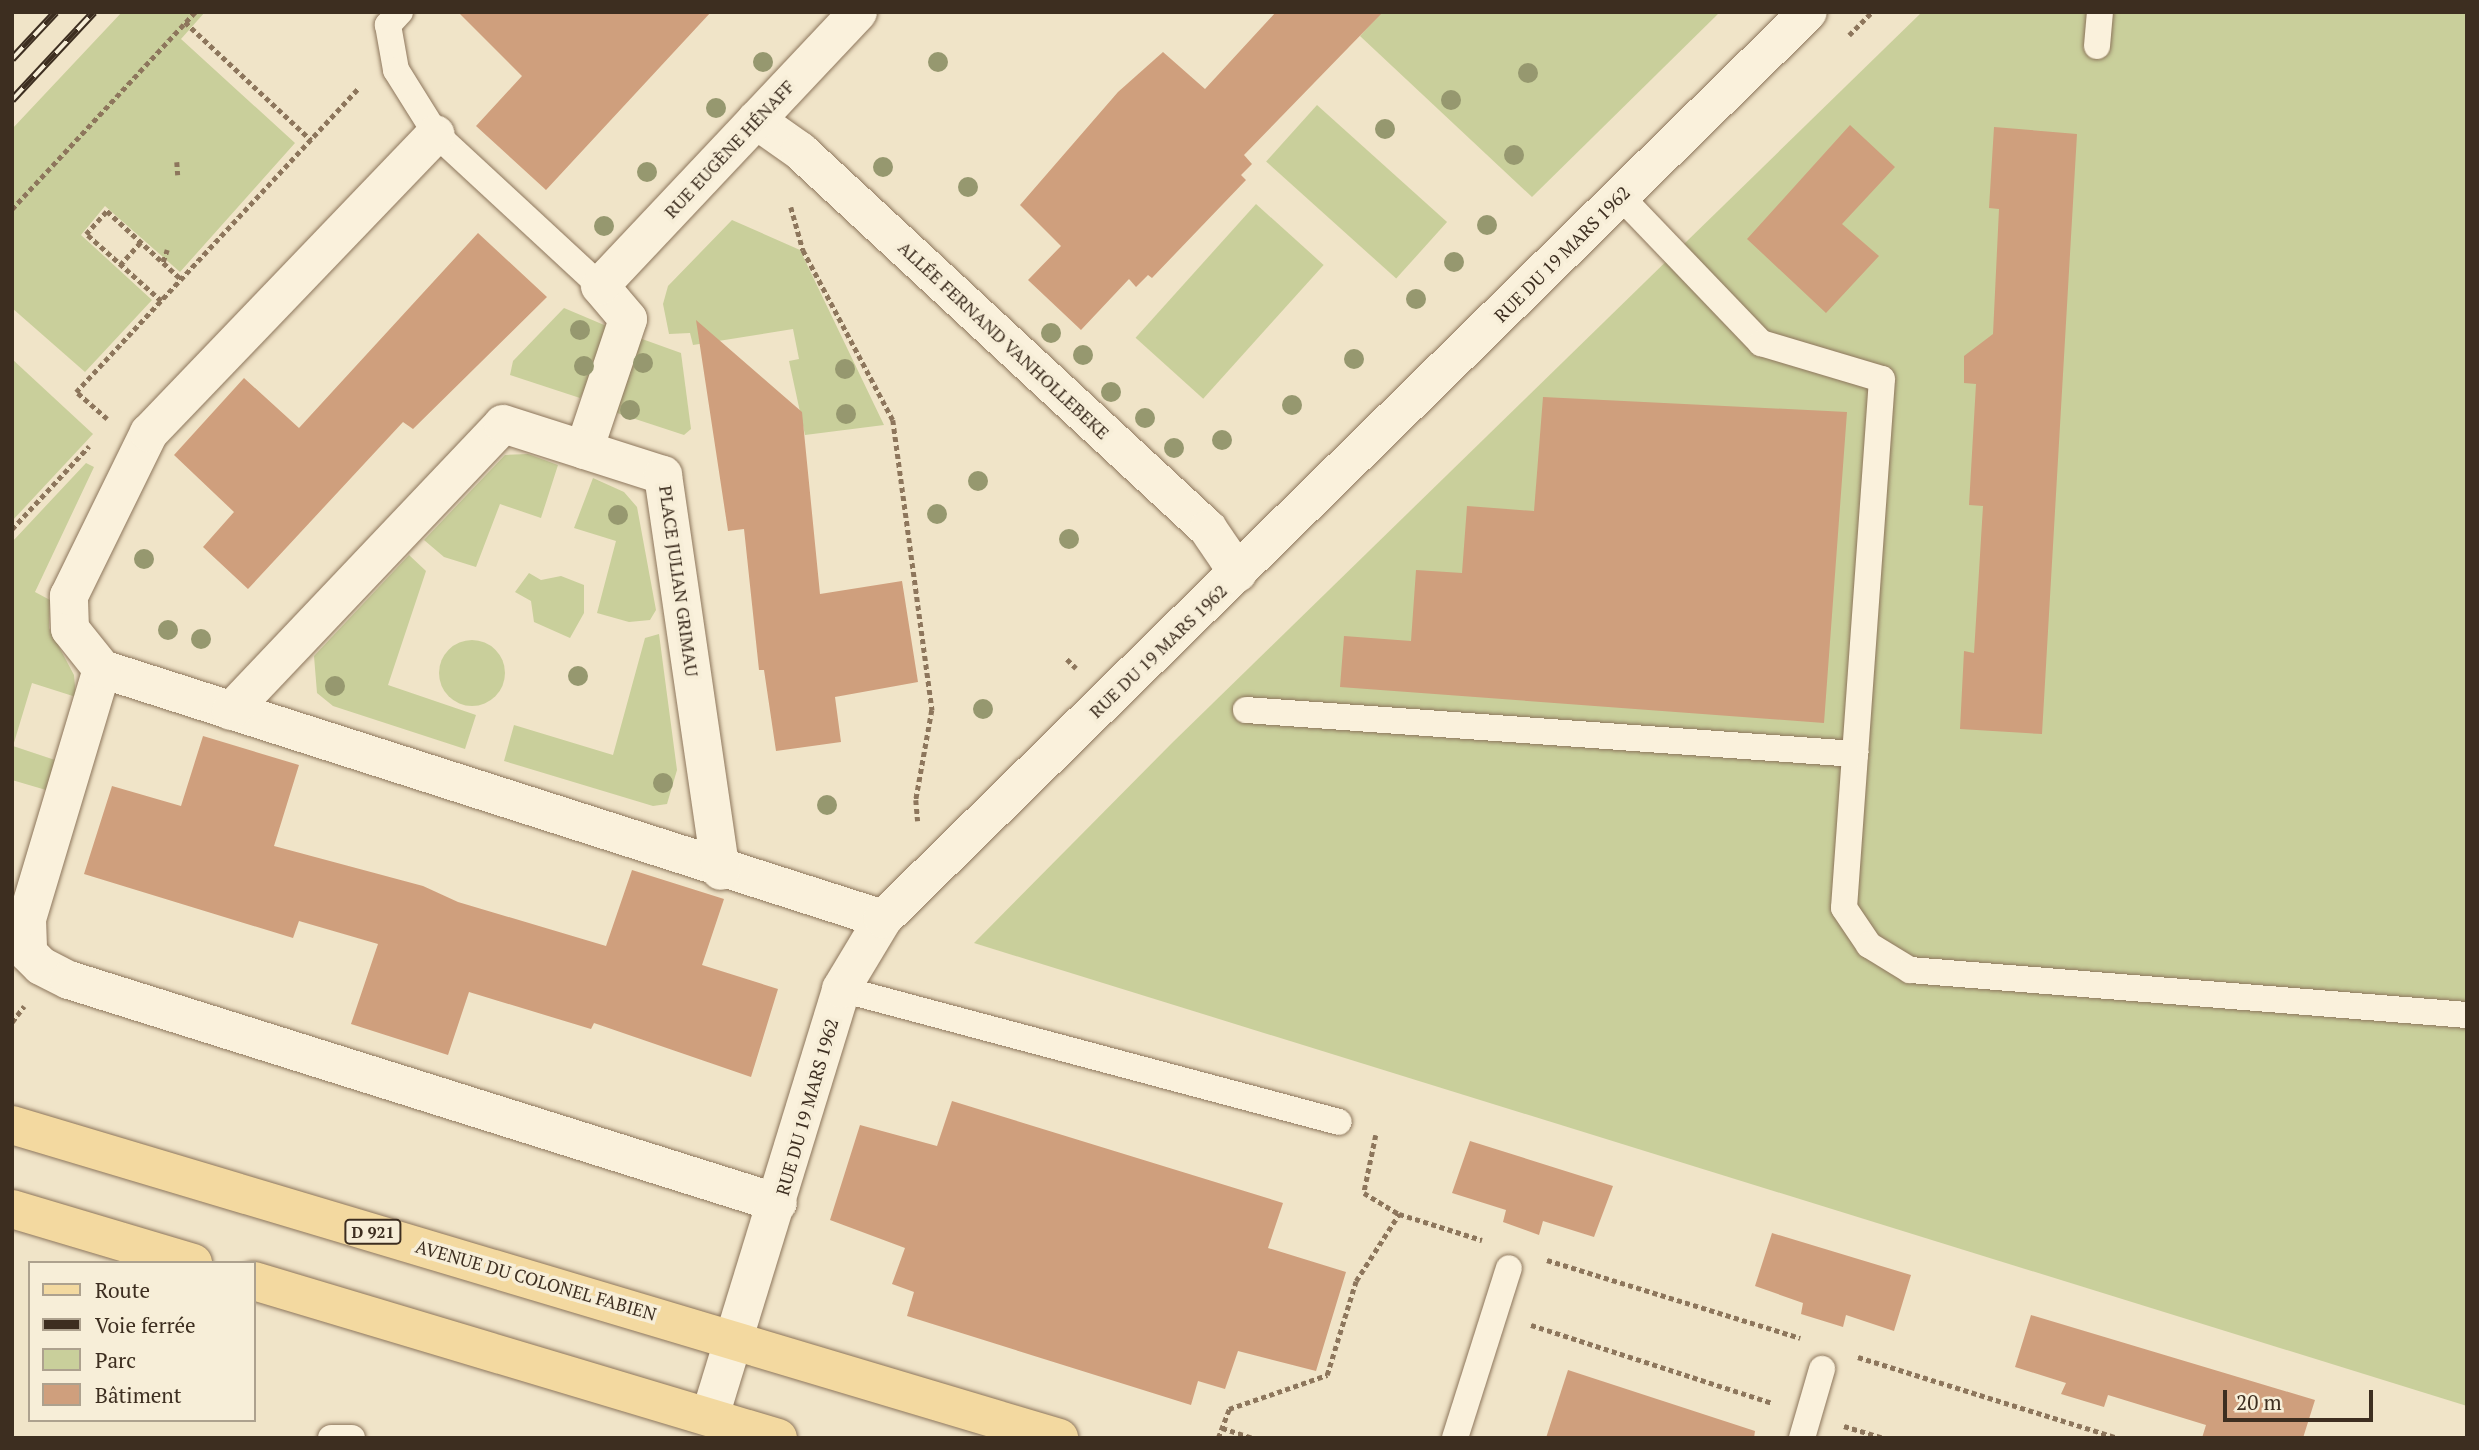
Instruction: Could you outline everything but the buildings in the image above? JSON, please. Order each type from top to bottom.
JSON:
[{"type":"main road","name":"AVENUE DU COLONEL FABIEN","points":[[12,1125],[1059,1438]]},
{"type":"main road","points":[[12,1209],[186,1261]]},
{"type":"main road","points":[[256,1282],[778,1438]]},
{"type":"street","name":"RUE EUGÈNE HÉNAFF","points":[[600,286],[858,12]]},
{"type":"street","name":"RUE DU 19 MARS 1962","points":[[710,1416],[778,1203],[841,989],[883,919],[1808,12]]},
{"type":"street","name":"ALLÉE FERNAND VANHOLLEBEKE","points":[[756,120],[800,152],[1208,529],[1238,573]]},
{"type":"street","points":[[436,134],[149,433],[69,596],[70,628],[102,669],[722,871],[883,919]]},
{"type":"street","points":[[584,450],[628,319],[600,286]]},
{"type":"street","name":"PLACE JULIAN GRIMAU","points":[[231,711],[503,424],[663,475],[722,871]]},
{"type":"street","points":[[102,669],[27,919],[28,953],[41,966],[69,980],[778,1203]]},
{"type":"lane","points":[[400,12],[388,25],[396,70],[436,134],[600,286]]},
{"type":"lane","points":[[2097,46],[2100,12]]},
{"type":"lane","points":[[1620,196],[1761,343],[1882,379],[1844,908],[1869,945],[1910,970],[2467,1015]]},
{"type":"lane","points":[[1246,710],[1855,754]]},
{"type":"lane","points":[[841,989],[1339,1122]]},
{"type":"lane","points":[[1455,1438],[1509,1268]]},
{"type":"lane","points":[[1805,1426],[1822,1369]]},
{"type":"lane","points":[[331,1438],[352,1438]]},
{"type":"path","points":[[12,209],[195,12]]},
{"type":"path","points":[[186,22],[311,140]]},
{"type":"path","points":[[102,432],[111,423],[76,392],[392,50]]},
{"type":"path","points":[[800,152],[784,185],[803,250],[894,420],[932,710],[916,800],[926,878]]},
{"type":"path","points":[[177,162],[178,175]]},
{"type":"path","points":[[160,301],[86,234],[107,211],[181,279]]},
{"type":"path","points":[[120,265],[141,242]]},
{"type":"path","points":[[163,262],[167,250]]},
{"type":"path","points":[[12,529],[93,442]]},
{"type":"path","points":[[1339,1122],[1380,1137],[1364,1193],[1399,1214],[1489,1242]]},
{"type":"path","points":[[1218,1438],[1229,1409],[1327,1375],[1356,1281],[1399,1214]]},
{"type":"path","points":[[1541,1258],[1803,1339]]},
{"type":"path","points":[[1494,1313],[1805,1426],[1884,1438]]},
{"type":"path","points":[[1855,1356],[2118,1438]]},
{"type":"path","points":[[1222,1428],[1252,1438]]},
{"type":"green space","points":[[122,12],[205,12],[181,39],[295,143],[180,272],[105,206],[81,235],[152,300],[85,372],[12,308],[12,129]]},
{"type":"green space","points":[[1382,12],[1720,12],[1532,197],[1360,36]]},
{"type":"green space","points":[[1922,12],[2467,12],[2467,1406],[974,943],[1172,743]]},
{"type":"green space","points":[[1317,105],[1447,222],[1396,279],[1266,161]]},
{"type":"green space","points":[[1256,204],[1324,265],[1203,399],[1136,338]]},
{"type":"green space","points":[[732,220],[800,250],[884,425],[805,435],[789,361],[799,359],[793,329],[693,345],[690,333],[669,334],[663,304],[668,286]]},
{"type":"green space","points":[[564,308],[616,330],[580,398],[510,375],[513,361]]},
{"type":"green space","points":[[631,335],[681,353],[691,429],[684,435],[617,413]]},
{"type":"green space","points":[[12,359],[93,434],[12,521]]},
{"type":"green space","points":[[528,454],[558,465],[541,518],[500,504],[476,567],[444,557],[424,540],[505,455]]},
{"type":"green space","points":[[86,463],[94,467],[35,592],[50,600],[49,628],[74,675],[76,697],[32,683],[13,746],[55,760],[46,790],[12,780],[12,542]]},
{"type":"green space","points":[[593,478],[624,492],[637,507],[656,610],[650,620],[629,622],[597,613],[616,541],[574,528]]},
{"type":"green space","points":[[409,555],[426,571],[388,685],[476,715],[465,749],[333,706],[317,693],[314,656]]},
{"type":"green space","points":[[529,573],[541,580],[561,576],[584,585],[584,613],[570,638],[534,622],[531,601],[515,592]]},
{"type":"green space","points":[[659,634],[677,770],[667,804],[653,806],[504,761],[514,725],[613,755],[645,638]]},
{"type":"green space","points":[[465,640],[479,640],[491,645],[500,654],[505,673],[503,686],[496,697],[479,706],[465,706],[453,701],[444,692],[439,680],[439,666],[444,654],[453,645]]},
{"type":"railway","points":[[12,59],[56,12]]},
{"type":"railway","points":[[12,100],[94,12]]}]
